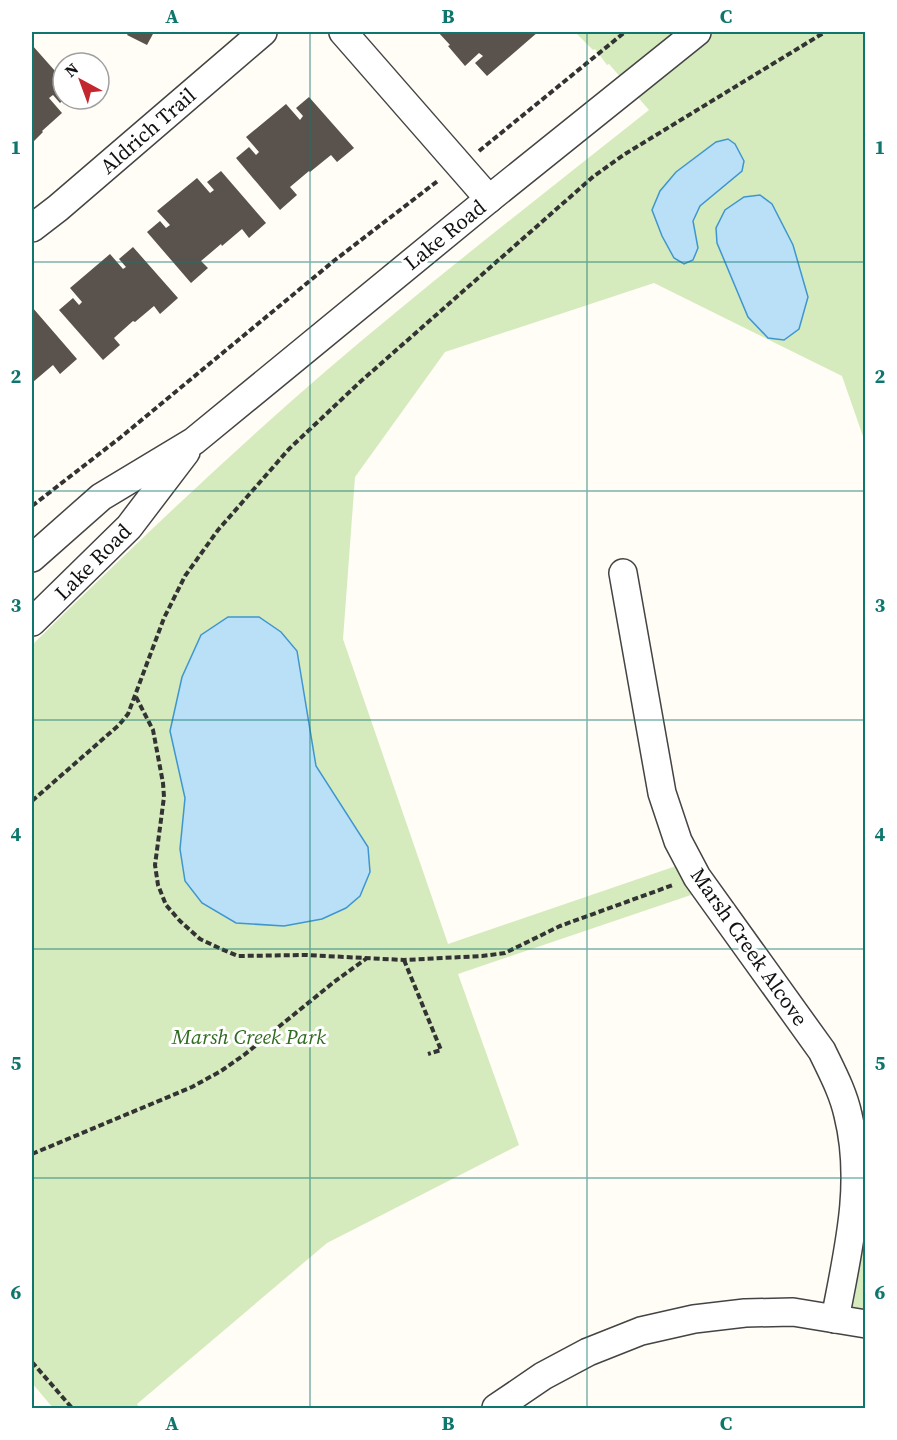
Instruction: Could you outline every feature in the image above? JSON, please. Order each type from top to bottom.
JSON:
[{"type":"street","name":"Aldrich Trail","points":[[32,228],[263,32]]},
{"type":"street","points":[[343,32],[489,199]]},
{"type":"street","name":"Lake Road","points":[[32,558],[101,497],[194,441],[697,32]]},
{"type":"street","name":"Lake Road","points":[[32,622],[129,527],[194,441]]},
{"type":"street","name":"Marsh Creek Alcove","points":[[623,573],[662,793],[678,842],[697,877],[822,1051],[838,1083],[848,1114],[856,1178],[850,1240],[835,1319]]},
{"type":"street","points":[[496,1408],[543,1376],[588,1352],[641,1331],[694,1319],[745,1313],[793,1312],[866,1324]]},
{"type":"path","points":[[484,147],[625,32]]},
{"type":"path","points":[[32,801],[119,725],[128,714],[164,618],[185,576],[218,530],[289,449],[368,374],[594,176],[635,148],[825,32]]},
{"type":"path","points":[[32,506],[431,185]]},
{"type":"path","points":[[135,696],[153,730],[165,797],[155,865],[158,885],[166,905],[200,939],[238,956],[306,955],[404,960],[505,953],[560,926],[697,877]]},
{"type":"path","points":[[32,1154],[192,1087],[221,1071],[333,982],[367,958]]},
{"type":"path","points":[[404,960],[441,1050],[428,1054]]},
{"type":"path","points":[[32,1362],[72,1408]]},
{"type":"green space","name":"Marsh Creek Park","points":[[575,32],[865,32],[865,442],[842,376],[654,283],[445,352],[355,477],[343,639],[448,944],[676,866],[691,895],[458,974],[519,1145],[327,1243],[137,1404],[140,1408],[53,1408],[32,1383],[32,645],[177,505],[327,370],[649,110],[595,49],[593,50]]},
{"type":"green space","points":[[865,1202],[865,1324],[835,1319]]},
{"type":"water","points":[[728,139],[735,144],[744,161],[742,171],[700,206],[693,221],[698,248],[693,260],[684,264],[674,258],[652,210],[660,191],[676,172],[716,142]]},
{"type":"water","points":[[760,195],[772,204],[793,245],[808,297],[799,329],[784,340],[768,338],[748,317],[717,243],[716,228],[725,210],[744,197]]},
{"type":"water","points":[[228,617],[259,617],[281,632],[297,651],[316,766],[368,847],[370,872],[360,896],[346,908],[322,919],[284,926],[236,923],[202,903],[185,881],[180,849],[185,798],[170,731],[182,677],[201,635]]},
{"type":"building","points":[[129,32],[154,32],[147,45],[127,35]]},
{"type":"building","points":[[438,32],[538,32],[487,76],[475,63],[483,56],[479,53],[465,66]]},
{"type":"building","points":[[32,45],[51,66],[51,96],[49,98],[51,111],[62,113],[32,143]]},
{"type":"building","points":[[309,97],[354,148],[337,162],[331,155],[309,171],[290,187],[297,195],[280,210],[236,158],[249,147],[256,155],[259,152],[246,137],[286,104],[300,120],[303,116],[296,108]]},
{"type":"building","points":[[221,171],[266,223],[249,238],[242,229],[222,246],[221,244],[201,261],[208,268],[191,283],[147,232],[160,221],[166,228],[170,225],[157,211],[197,178],[210,193],[214,190],[207,182]]},
{"type":"building","points":[[133,247],[178,298],[160,314],[154,306],[135,322],[133,321],[114,338],[120,345],[103,360],[59,310],[73,298],[79,305],[82,302],[70,288],[110,254],[123,269],[126,267],[119,259]]},
{"type":"building","points":[[32,307],[77,359],[60,374],[53,365],[33,382],[32,380]]}]
